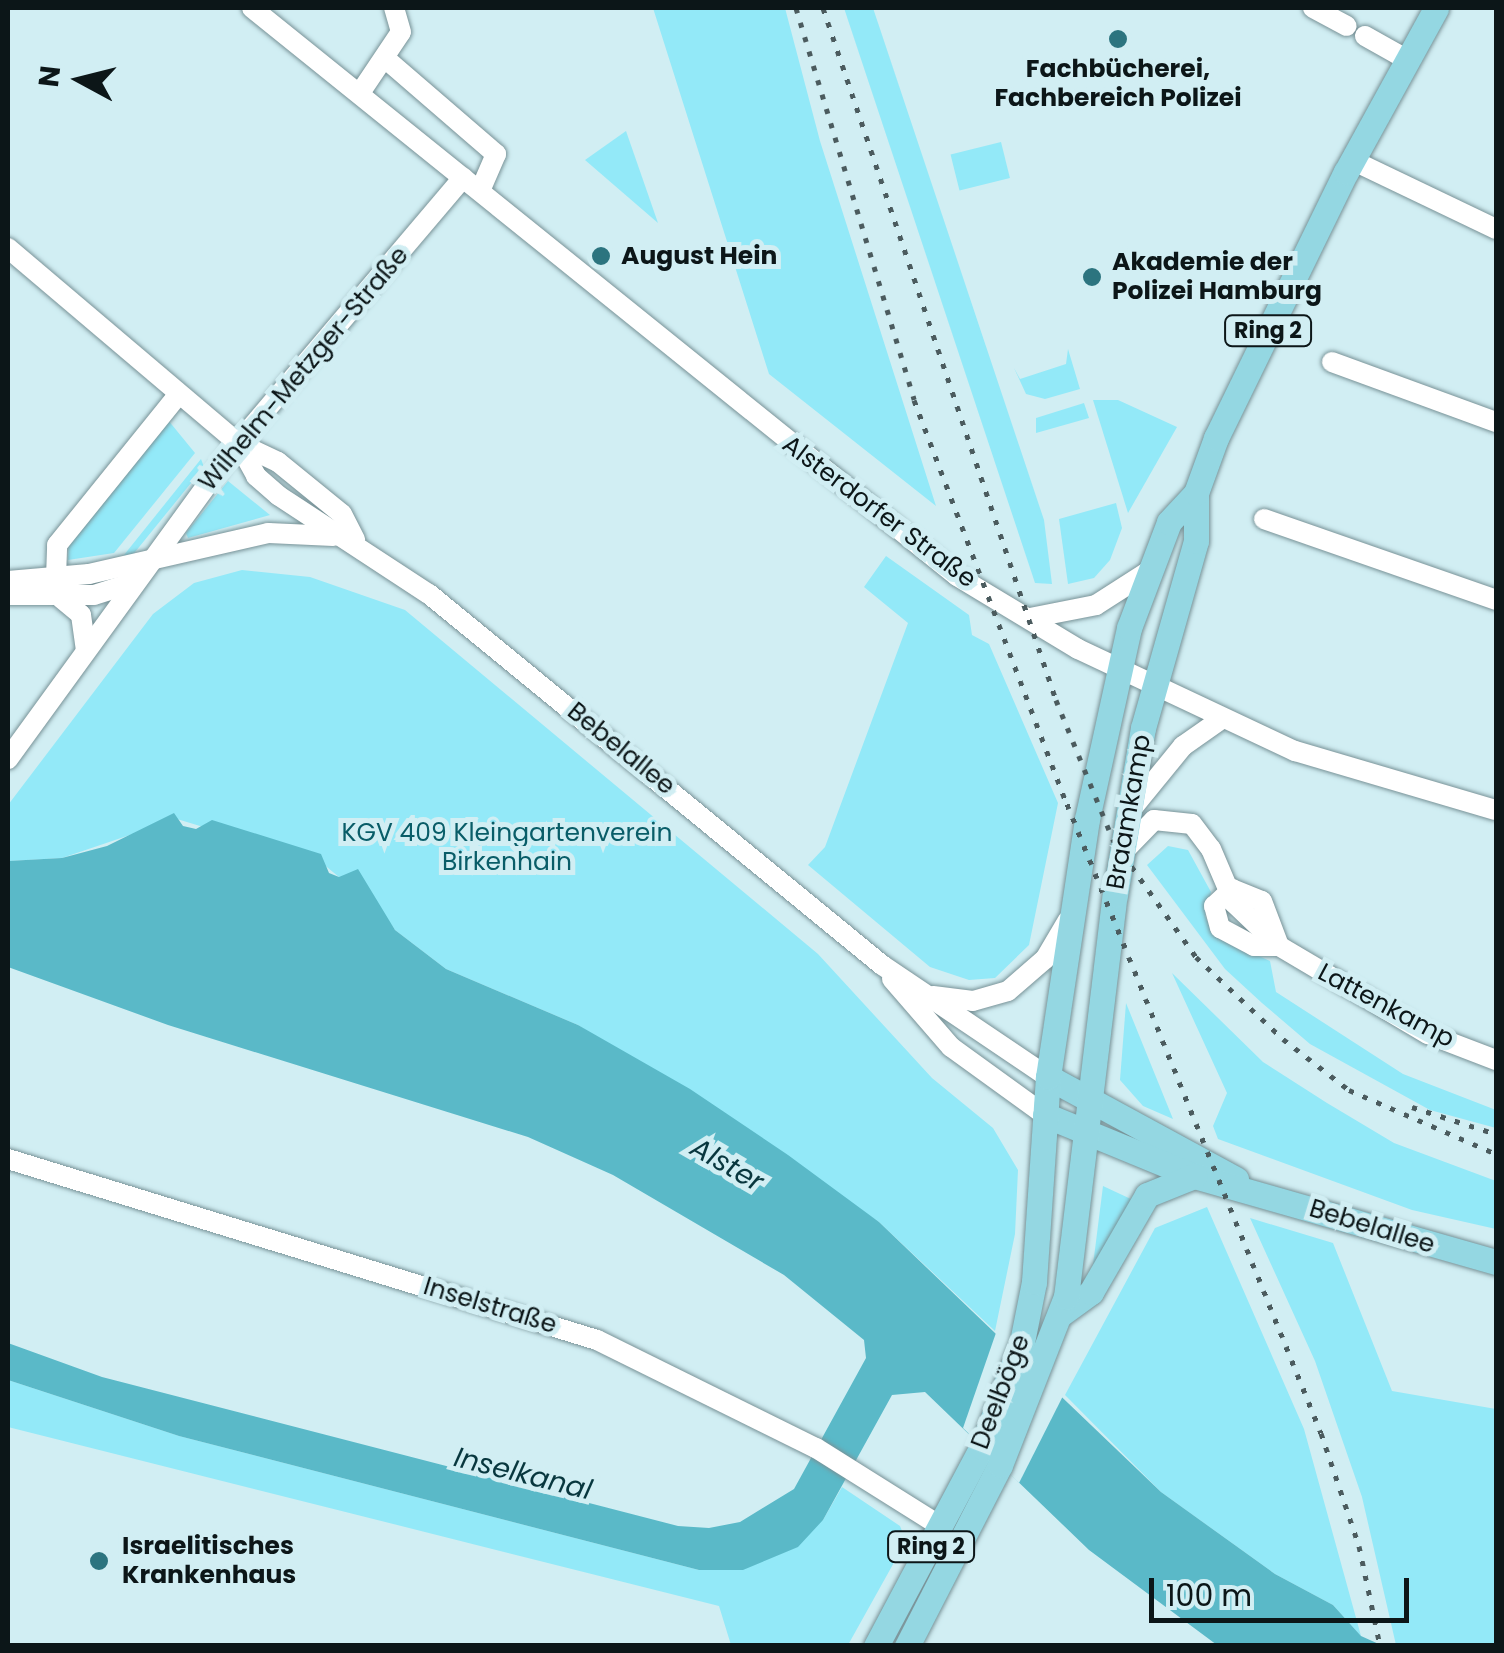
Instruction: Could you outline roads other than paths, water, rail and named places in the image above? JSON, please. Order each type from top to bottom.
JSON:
[{"type":"main road","name":"Braamkamp","points":[[1084,1135],[1122,853],[1156,682],[1196,541],[1196,493],[1216,438],[1352,160],[1436,8]]},
{"type":"main road","name":"Braamkamp","points":[[1045,1116],[1074,910],[1118,666],[1169,522],[1196,493]]},
{"type":"main road","name":"Bebelallee","points":[[1048,1077],[1249,1187]]},
{"type":"main road","name":"Bebelallee","points":[[1045,1116],[1084,1135],[1194,1176],[1249,1187],[1404,1240],[1496,1262]]},
{"type":"main road","name":"Deelböge","points":[[876,1646],[942,1527],[991,1456],[1034,1282],[1045,1116]]},
{"type":"main road","name":"Deelböge","points":[[907,1646],[991,1456],[1043,1362],[1061,1314],[1078,1233],[1084,1135]]},
{"type":"main road","points":[[1061,1314],[1091,1292],[1147,1194],[1194,1176]]},
{"type":"street","name":"Alsterdorfer Straße","points":[[252,8],[956,576],[1118,666],[1295,751],[1496,810]]},
{"type":"street","points":[[360,93],[387,60],[401,32],[394,8]]},
{"type":"street","points":[[1312,8],[1406,59]]},
{"type":"street","points":[[387,60],[496,154],[480,191]]},
{"type":"street","points":[[1352,160],[1496,229]]},
{"type":"street","name":"Wilhelm-Metzger-Straße","points":[[8,759],[147,562],[238,444],[463,178]]},
{"type":"street","name":"Bebelallee","points":[[8,248],[238,444],[256,476],[279,496],[355,540],[510,658],[882,965],[1048,1077]]},
{"type":"street","points":[[1332,362],[1496,422]]},
{"type":"street","points":[[86,650],[81,614],[59,588],[55,551],[179,394]]},
{"type":"street","points":[[1264,519],[1496,600]]},
{"type":"street","name":"Wilhelm-Metzger-Straße","points":[[147,562],[290,531],[355,540]]},
{"type":"street","name":"Wilhelm-Metzger-Straße","points":[[132,584],[185,554]]},
{"type":"street","points":[[8,582],[59,588],[147,562]]},
{"type":"street","points":[[1030,618],[1096,605],[1149,570]]},
{"type":"street","points":[[8,595],[132,584]]},
{"type":"street","points":[[1130,810],[1183,746],[1222,718]]},
{"type":"street","name":"Lattenkamp","points":[[1122,853],[1154,820],[1180,818],[1204,838],[1227,891],[1214,906],[1220,928],[1254,946],[1279,946],[1428,1034],[1496,1060]]},
{"type":"street","points":[[1227,891],[1245,889],[1262,901],[1279,946]]},
{"type":"street","points":[[928,996],[973,1001],[1008,991],[1044,959],[1074,910]]},
{"type":"street","name":"Bebelallee","points":[[882,965],[952,1047],[1045,1116]]},
{"type":"street","name":"Inselstraße","points":[[8,1159],[597,1340],[816,1448],[942,1527]]},
{"type":"water","name":"Alster","points":[[174,813],[183,826],[196,829],[212,820],[321,854],[329,873],[339,877],[358,869],[395,930],[446,969],[578,1025],[690,1089],[788,1155],[879,1222],[1161,1492],[1275,1574],[1333,1605],[1361,1636],[1381,1645],[1217,1645],[1089,1550],[925,1392],[892,1395],[823,1520],[798,1547],[743,1570],[699,1570],[179,1436],[8,1380],[8,1343],[102,1377],[678,1526],[709,1528],[740,1522],[794,1489],[866,1358],[864,1340],[784,1275],[613,1175],[528,1137],[168,1025],[8,967],[8,861],[62,858],[107,846]]},
{"type":"railway","points":[[796,8],[914,400],[1067,804],[1321,1433],[1359,1546],[1380,1646]]},
{"type":"railway","points":[[823,8],[1056,700],[1114,842],[1196,957],[1283,1039],[1349,1090],[1496,1154]]},
{"type":"railway","points":[[1412,1107],[1496,1134]]},
{"type":"place","name":"Fachbücherei, Fachbereich Polizei","points":[[1118,39]]},
{"type":"place","name":"August Hein","points":[[601,256]]},
{"type":"place","name":"Akademie der Polizei Hamburg","points":[[1092,277]]},
{"type":"place","name":"Israelitisches Krankenhaus","points":[[99,1561]]},
{"type":"park label","name":"KGV 409 Kleingartenverein Birkenhain","points":[[507,848]]},
{"type":"water label","name":"Inselkanal","points":[[523,1474]]}]
